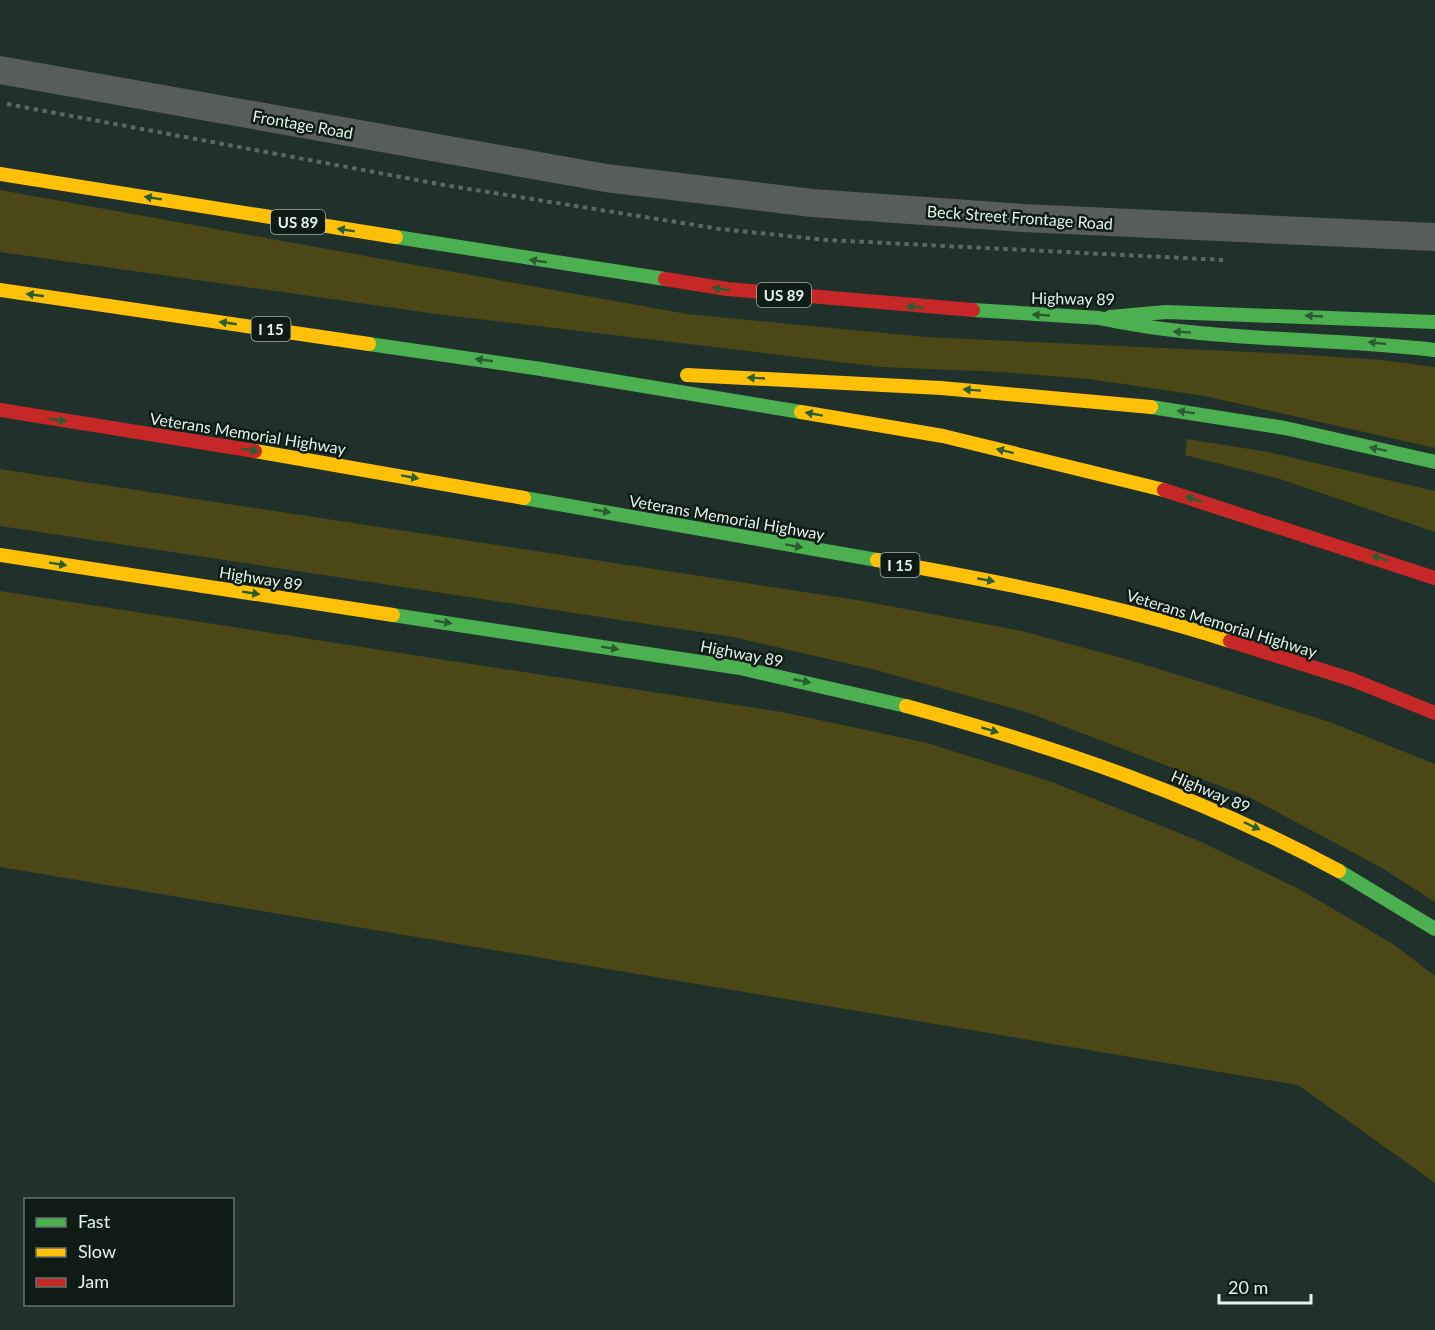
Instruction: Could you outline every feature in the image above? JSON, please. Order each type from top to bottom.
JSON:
[{"type":"main road","name":"Highway 89","points":[[0,174],[727,290],[939,308],[1099,318],[1166,312],[1435,322]]},
{"type":"main road","name":"I 15","points":[[0,290],[542,369],[943,436],[1168,491],[1435,578]]},
{"type":"main road","points":[[1099,318],[1155,330],[1364,342],[1435,350]]},
{"type":"main road","points":[[542,369],[884,384],[1050,396],[1197,413],[1435,462]]},
{"type":"main road","name":"Veterans Memorial Highway","points":[[0,410],[352,467],[1010,584],[1161,619],[1353,680],[1435,713]]},
{"type":"main road","name":"Highway 89","points":[[0,555],[688,660],[822,685],[891,702],[1063,753],[1214,808],[1360,881],[1435,929]]},
{"type":"street","name":"Frontage Road","points":[[0,70],[606,178]]},
{"type":"street","name":"Beck Street Frontage Road","points":[[606,178],[812,203],[1011,218],[1435,237]]},
{"type":"shaded area","points":[[0,190],[687,314],[926,337],[1293,354],[1382,360],[1435,367],[1435,448],[1205,396],[1089,379],[1001,372],[881,367],[436,314],[0,252]]},
{"type":"shaded area","points":[[1187,439],[1268,452],[1435,491],[1435,532],[1280,479],[1185,455]]},
{"type":"shaded area","points":[[0,469],[863,601],[1022,631],[1136,662],[1330,722],[1435,764],[1435,902],[1382,868],[1249,797],[1029,713],[876,670],[733,637],[0,526]]},
{"type":"shaded area","points":[[0,591],[782,712],[927,743],[1052,782],[1199,841],[1299,889],[1393,944],[1435,976],[1435,1183],[1298,1085],[0,867]]},
{"type":"traffic: fast","points":[[396,237],[665,279]]},
{"type":"traffic: fast","points":[[973,310],[1099,318]]},
{"type":"traffic: fast","points":[[1110,317],[1166,312],[1435,322]]},
{"type":"traffic: fast","points":[[1099,318],[1182,331],[1435,350]]},
{"type":"traffic: fast","points":[[369,344],[541,369],[801,412]]},
{"type":"traffic: fast","points":[[1151,407],[1285,428],[1435,462]]},
{"type":"traffic: fast","points":[[524,498],[877,560]]},
{"type":"traffic: fast","points":[[393,615],[740,668],[906,706]]},
{"type":"traffic: fast","points":[[1339,871],[1435,929]]},
{"type":"traffic: slow","points":[[0,174],[396,237]]},
{"type":"traffic: slow","points":[[0,290],[369,344]]},
{"type":"traffic: slow","points":[[687,375],[941,388],[1151,407]]},
{"type":"traffic: slow","points":[[801,412],[943,436],[1164,490]]},
{"type":"traffic: slow","points":[[255,451],[524,498]]},
{"type":"traffic: slow","points":[[0,555],[393,615]]},
{"type":"traffic: slow","points":[[877,560],[1055,594],[1230,641]]},
{"type":"traffic: slow","points":[[906,706],[1018,739],[1128,776],[1235,820],[1339,871]]},
{"type":"traffic: jam","points":[[665,279],[727,289],[973,310]]},
{"type":"traffic: jam","points":[[0,410],[255,451]]},
{"type":"traffic: jam","points":[[1164,490],[1435,578]]},
{"type":"traffic: jam","points":[[1230,641],[1353,680],[1435,713]]}]
